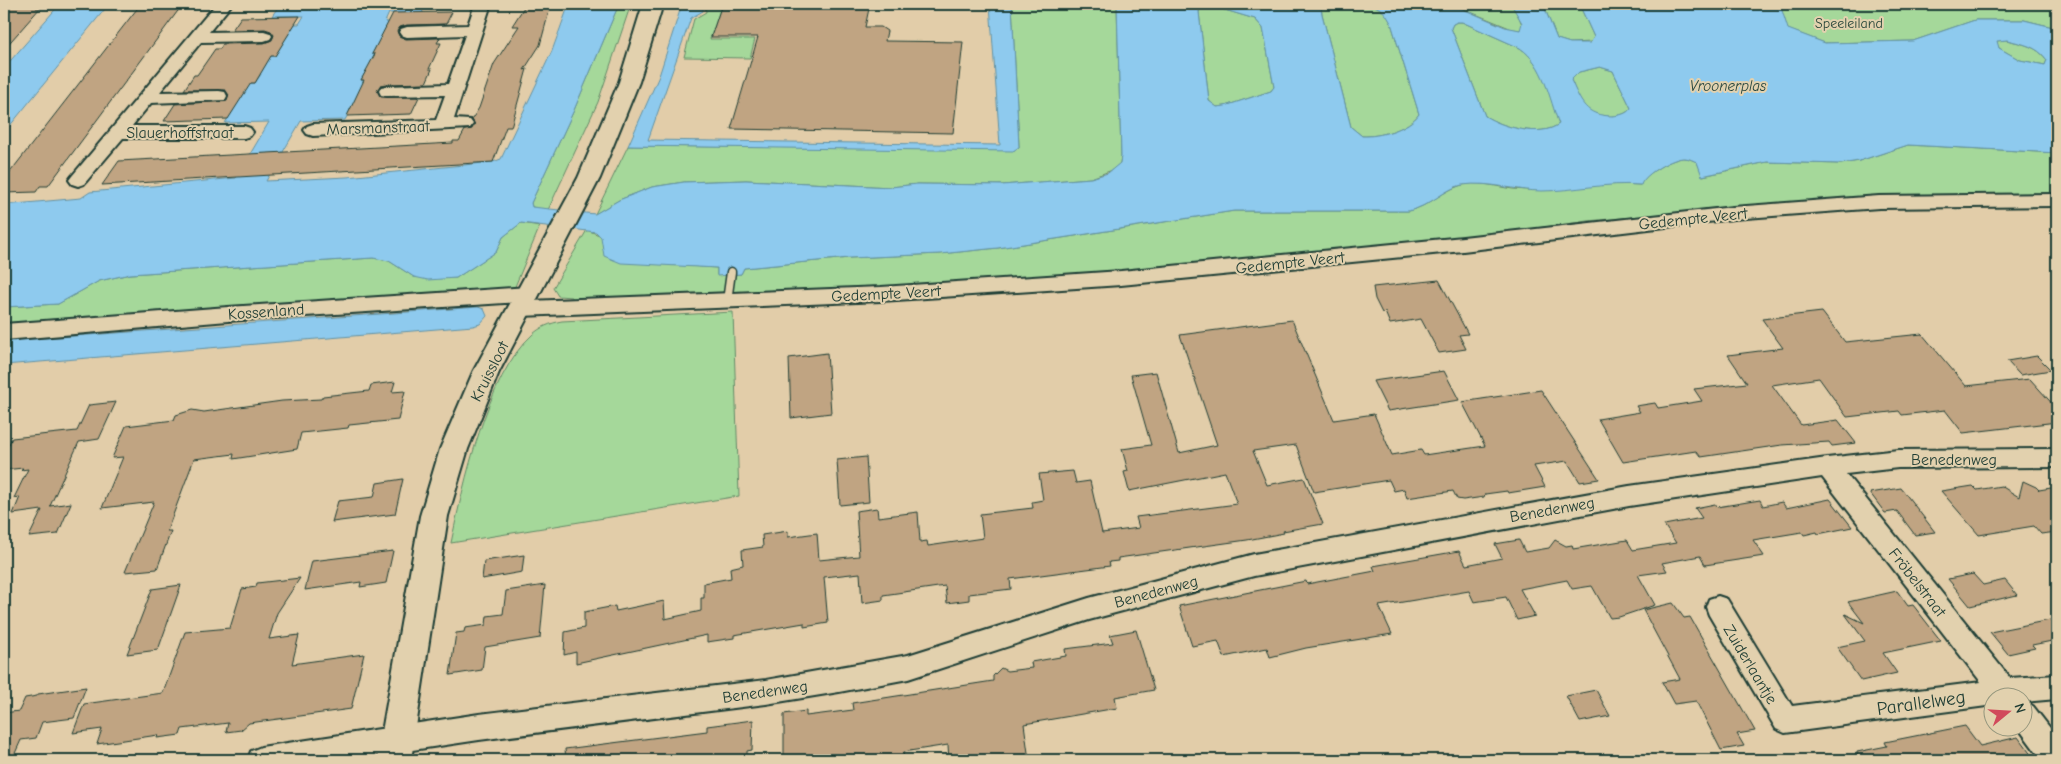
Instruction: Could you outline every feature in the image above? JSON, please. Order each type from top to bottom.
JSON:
[{"type":"street","name":"Slauerhoffstraat","points":[[78,180],[224,4]]},
{"type":"street","name":"Marsmanstraat","points":[[443,125],[483,4]]},
{"type":"street","name":"Kruissloot","points":[[396,750],[428,551],[443,481],[465,420],[486,372],[575,204],[624,96],[653,4]]},
{"type":"street","points":[[407,32],[474,30]]},
{"type":"street","points":[[197,37],[264,36]]},
{"type":"street","points":[[387,91],[455,89]]},
{"type":"street","name":"Slauerhoffstraat","points":[[145,98],[219,96]]},
{"type":"street","name":"Marsmanstraat","points":[[313,130],[464,124]]},
{"type":"street","name":"Slauerhoffstraat","points":[[117,132],[244,132]]},
{"type":"street","name":"Gedempte Veert","points":[[525,301],[727,301],[881,294],[1121,278],[1414,249],[1753,212],[1879,202],[2057,200]]},
{"type":"street","name":"Kossenland","points":[[4,332],[228,314],[525,301]]},
{"type":"street","name":"Benedenweg","points":[[261,760],[396,750],[479,728],[766,692],[856,677],[917,664],[972,648],[1090,608],[1273,560],[1629,496],[1827,466],[1898,459],[2057,458]]},
{"type":"street","name":"Fröbelstraat","points":[[1827,466],[2000,686]]},
{"type":"street","name":"Zuiderlaantje","points":[[1718,607],[1785,720]]},
{"type":"street","name":"Parallelweg","points":[[2034,690],[2057,687]]},
{"type":"street","name":"Parallelweg","points":[[1785,720],[1984,697]]},
{"type":"street","points":[[2034,729],[2057,758]]},
{"type":"lane","points":[[727,301],[731,272]]},
{"type":"green space","points":[[619,4],[631,4],[598,102],[548,210],[532,207],[531,203],[574,110]]},
{"type":"green space","points":[[705,4],[722,4],[710,39],[755,39],[750,58],[684,57],[694,19],[706,12]]},
{"type":"green space","points":[[1012,4],[1117,4],[1121,156],[1120,163],[1115,169],[1091,178],[1002,185],[918,184],[891,187],[746,180],[684,182],[652,187],[619,200],[595,214],[628,146],[1016,150],[1019,147]]},
{"type":"green space","points":[[1205,4],[1255,19],[1263,28],[1274,87],[1271,91],[1225,106],[1217,107],[1209,101],[1199,12],[1199,6]]},
{"type":"green space","points":[[1329,4],[1367,4],[1380,8],[1386,13],[1391,23],[1419,114],[1408,124],[1393,131],[1369,136],[1362,136],[1351,127],[1322,14],[1321,8]]},
{"type":"green space","points":[[1451,4],[1511,4],[1516,10],[1523,27],[1521,30],[1512,29]]},
{"type":"green space","points":[[1543,4],[1579,4],[1594,37],[1592,42],[1570,43],[1557,39]]},
{"type":"green space","name":"Speeleiland","points":[[1780,4],[2057,4],[2057,28],[2024,20],[1975,20],[1913,41],[1825,43],[1787,29]]},
{"type":"green space","points":[[1457,22],[1462,22],[1520,48],[1528,55],[1541,72],[1559,124],[1551,128],[1532,131],[1501,124],[1485,116],[1451,28]]},
{"type":"green space","points":[[2006,40],[2029,46],[2039,52],[2047,60],[2045,65],[2020,60],[1999,48],[1996,41]]},
{"type":"green space","points":[[1600,67],[1613,71],[1631,108],[1627,112],[1616,116],[1603,116],[1590,112],[1581,103],[1571,80],[1579,72]]},
{"type":"green space","points":[[1908,145],[2057,153],[2057,195],[1957,196],[1763,206],[1587,221],[1450,240],[1025,279],[902,287],[572,300],[572,297],[558,296],[553,288],[587,230],[673,265],[717,268],[717,275],[741,274],[744,268],[849,258],[940,254],[998,248],[1234,211],[1408,211],[1466,184],[1529,190],[1624,184],[1640,185],[1653,171],[1680,158],[1687,158],[1697,162],[1703,176],[1767,162],[1841,164],[1859,161]]},
{"type":"green space","points":[[521,223],[540,226],[514,289],[22,325],[4,322],[4,307],[58,304],[99,281],[130,274],[373,258],[389,261],[414,277],[456,278],[496,252],[503,237]]},
{"type":"green space","points":[[733,312],[739,496],[451,543],[470,463],[490,403],[502,376],[516,353],[535,332],[562,321]]},
{"type":"water","points":[[60,4],[109,4],[4,133],[4,68]]},
{"type":"water","name":"Vroonerplas","points":[[280,4],[426,4],[422,13],[389,13],[385,22],[390,22],[372,54],[407,53],[366,71],[361,80],[366,80],[345,120],[301,121],[266,181],[347,177],[493,162],[501,159],[552,51],[569,4],[619,4],[574,110],[531,203],[532,207],[595,214],[619,200],[652,187],[684,182],[746,180],[891,187],[917,184],[1002,185],[1091,178],[1108,173],[1120,163],[1121,156],[1117,4],[1205,4],[1329,4],[1321,8],[1322,14],[1351,127],[1362,136],[1377,135],[1401,128],[1419,114],[1391,23],[1382,10],[1368,4],[1451,4],[1505,27],[1520,30],[1522,23],[1511,4],[1543,4],[1557,39],[1570,43],[1590,43],[1594,37],[1579,4],[1780,4],[1788,29],[1825,43],[1913,41],[1975,20],[2024,20],[2057,28],[2057,153],[1908,145],[1859,161],[1841,164],[1767,162],[1702,176],[1697,162],[1687,158],[1680,158],[1653,171],[1641,185],[1628,184],[1542,191],[1472,184],[1456,187],[1423,206],[1408,211],[1234,211],[998,248],[940,254],[849,258],[744,268],[741,274],[717,276],[717,268],[621,263],[604,256],[601,237],[596,232],[521,223],[503,237],[496,252],[456,278],[428,280],[414,277],[389,261],[373,258],[130,274],[99,281],[58,304],[4,307],[4,205],[81,198],[90,192],[236,178],[269,122],[225,123],[249,83],[255,83],[261,74],[239,57],[275,56],[294,24],[299,24],[304,16],[272,16]],"holes":[[[1205,4],[1255,19],[1263,28],[1274,87],[1271,91],[1217,107],[1209,101],[1199,12],[1200,6]],[[1462,22],[1520,48],[1528,55],[1535,63],[1545,82],[1559,124],[1551,128],[1532,131],[1501,124],[1485,116],[1451,28],[1453,24]],[[2007,40],[2024,44],[2043,55],[2047,60],[2045,65],[2020,60],[1999,48],[1997,41]],[[1600,67],[1613,71],[1631,108],[1621,115],[1613,116],[1590,110],[1581,101],[1571,80],[1579,72]]]},
{"type":"water","points":[[682,4],[701,4],[703,11],[691,18],[648,140],[1000,145],[990,4],[1012,4],[1019,147],[1013,151],[628,146],[659,76]]},
{"type":"water","points":[[478,307],[484,309],[487,316],[480,324],[473,326],[4,365],[4,341]]},
{"type":"building","points":[[10,4],[40,4],[36,8],[40,8],[4,49],[4,10]]},
{"type":"building","points":[[183,4],[48,186],[40,186],[36,192],[4,193],[4,180],[140,5]]},
{"type":"building","points":[[526,4],[551,4],[540,45],[524,70],[527,69],[511,127],[506,127],[493,162],[102,185],[119,161],[453,143],[453,141],[459,141],[465,130],[472,129],[474,125],[472,119],[479,108],[494,64],[519,26],[512,26]]},
{"type":"building","points":[[722,4],[870,4],[865,27],[881,27],[887,31],[885,41],[963,42],[953,133],[731,129],[758,37],[711,37]]},
{"type":"building","points":[[452,12],[446,24],[407,25],[400,27],[397,31],[399,36],[406,39],[440,38],[437,43],[441,43],[429,69],[432,69],[426,83],[387,84],[381,85],[377,90],[381,97],[419,97],[411,114],[347,116],[364,80],[361,80],[375,54],[372,54],[393,13]]},
{"type":"building","points":[[300,16],[275,56],[271,56],[255,83],[251,83],[228,119],[164,121],[175,104],[227,101],[229,95],[225,90],[184,90],[215,49],[220,49],[223,44],[264,43],[272,40],[274,35],[271,31],[265,29],[232,30],[241,17]]},
{"type":"building","points":[[1439,280],[1468,334],[1459,335],[1466,349],[1439,353],[1421,319],[1390,324],[1385,312],[1382,313],[1375,299],[1373,287]]},
{"type":"building","points":[[1822,312],[1845,342],[1922,334],[1966,386],[2030,379],[2057,409],[2057,422],[1963,433],[1945,410],[1902,415],[1899,411],[1847,417],[1819,378],[1772,385],[1801,425],[1838,420],[1856,443],[1832,446],[1829,442],[1782,445],[1701,457],[1696,451],[1623,462],[1598,419],[1640,412],[1636,406],[1655,403],[1658,408],[1702,401],[1694,389],[1747,383],[1728,355],[1783,348],[1762,319]]},
{"type":"building","points":[[1292,320],[1334,420],[1374,414],[1392,455],[1421,450],[1424,455],[1485,446],[1462,402],[1541,390],[1599,479],[1580,482],[1567,461],[1534,466],[1545,487],[1508,493],[1507,491],[1485,494],[1484,497],[1463,500],[1457,499],[1453,491],[1407,498],[1404,489],[1394,491],[1389,480],[1314,492],[1296,445],[1253,451],[1267,485],[1304,478],[1323,524],[1247,540],[1118,558],[1118,561],[1109,562],[1110,566],[1010,579],[1011,589],[969,594],[969,600],[947,603],[945,586],[883,595],[883,600],[862,603],[860,573],[824,577],[828,623],[804,627],[804,623],[734,635],[734,638],[707,642],[707,635],[576,663],[576,652],[564,655],[565,632],[584,628],[584,612],[615,606],[616,611],[664,601],[665,619],[701,611],[701,598],[704,598],[704,583],[731,578],[730,568],[743,565],[742,550],[763,547],[762,535],[788,531],[788,537],[817,533],[819,560],[859,556],[856,511],[877,508],[878,517],[918,512],[920,542],[927,541],[928,546],[983,538],[980,514],[1033,508],[1032,502],[1043,500],[1039,474],[1073,471],[1076,483],[1090,481],[1102,533],[1139,528],[1136,517],[1237,504],[1225,472],[1129,491],[1124,472],[1128,471],[1122,449],[1151,445],[1131,375],[1156,372],[1179,453],[1217,445],[1180,335]]},
{"type":"building","points":[[827,353],[831,413],[791,418],[789,358]]},
{"type":"building","points":[[2037,356],[2051,370],[2020,375],[2007,361]]},
{"type":"building","points":[[1444,371],[1459,400],[1388,411],[1373,381]]},
{"type":"building","points":[[395,382],[392,392],[405,391],[398,420],[349,425],[348,428],[301,433],[297,449],[233,459],[234,454],[194,459],[167,531],[171,531],[157,569],[125,572],[154,502],[102,508],[123,457],[112,458],[126,426],[174,420],[176,415],[192,410],[204,412],[282,401],[321,399],[323,396],[369,391],[371,385]]},
{"type":"building","points":[[116,402],[99,439],[79,442],[50,506],[71,503],[58,534],[29,537],[42,510],[13,514],[20,497],[14,498],[28,469],[4,470],[4,454],[12,438],[77,431],[89,405]]},
{"type":"building","points":[[866,457],[869,502],[840,505],[837,460]]},
{"type":"building","points":[[403,479],[395,514],[332,522],[338,501],[374,497],[377,483]]},
{"type":"building","points":[[2023,481],[2039,490],[2057,487],[2057,532],[2041,534],[2034,526],[1979,535],[1941,491],[1973,486],[1977,490],[2001,486],[2019,497]]},
{"type":"building","points":[[1901,488],[1935,532],[1915,535],[1897,511],[1885,513],[1870,493]]},
{"type":"building","points":[[1830,499],[1852,527],[1818,534],[1817,532],[1804,535],[1802,532],[1753,540],[1764,556],[1705,565],[1700,556],[1662,563],[1667,571],[1638,575],[1655,605],[1619,617],[1610,618],[1592,586],[1572,589],[1567,580],[1520,589],[1535,616],[1517,620],[1506,597],[1474,602],[1469,591],[1379,606],[1392,634],[1306,648],[1270,657],[1267,648],[1224,657],[1218,641],[1192,646],[1179,606],[1306,581],[1307,584],[1375,571],[1373,566],[1459,551],[1466,565],[1502,558],[1495,544],[1519,540],[1525,552],[1549,548],[1555,540],[1566,546],[1572,545],[1573,549],[1627,540],[1633,550],[1676,543],[1664,525],[1702,518],[1695,508],[1715,504],[1717,507],[1760,500],[1763,506],[1782,502],[1786,508]]},
{"type":"building","points":[[393,551],[386,583],[360,587],[361,582],[305,590],[312,561]]},
{"type":"building","points":[[524,555],[522,572],[482,579],[484,561]]},
{"type":"building","points":[[1973,574],[1983,585],[2005,580],[2017,595],[1970,606],[1948,579]]},
{"type":"building","points":[[300,578],[277,613],[269,639],[299,635],[292,664],[364,654],[351,709],[249,723],[241,730],[226,732],[228,723],[182,729],[180,735],[157,738],[158,735],[97,744],[102,729],[73,733],[84,704],[163,693],[185,632],[230,628],[242,589],[256,587],[257,583]]},
{"type":"building","points":[[181,585],[158,650],[127,654],[152,589]]},
{"type":"building","points":[[545,585],[540,638],[485,647],[482,670],[450,675],[456,633],[464,632],[465,628],[486,625],[487,616],[503,614],[506,591]]},
{"type":"building","points":[[1897,591],[1908,606],[1913,605],[1941,641],[1883,653],[1897,673],[1861,681],[1837,647],[1865,641],[1845,614],[1864,623],[1848,602]]},
{"type":"building","points":[[1673,603],[1684,618],[1690,617],[1755,731],[1737,734],[1744,746],[1721,750],[1696,701],[1674,704],[1662,682],[1680,679],[1643,610]]},
{"type":"building","points":[[2050,620],[2057,630],[2057,640],[2032,645],[2035,648],[2008,654],[1990,632]]},
{"type":"building","points":[[1136,630],[1154,690],[1115,697],[1117,708],[1024,724],[1029,760],[949,760],[948,745],[903,752],[904,760],[798,760],[798,756],[784,758],[784,714],[806,711],[806,716],[853,710],[852,703],[993,681],[993,676],[1001,668],[1007,671],[1032,668],[1031,662],[1066,656],[1065,649],[1113,643],[1110,635]]},
{"type":"building","points":[[86,687],[74,718],[42,722],[36,738],[21,740],[12,760],[4,760],[4,713],[19,711],[25,698],[37,696],[38,694]]},
{"type":"building","points":[[1596,690],[1610,716],[1580,722],[1566,696]]},
{"type":"building","points":[[753,720],[752,750],[747,751],[747,758],[734,760],[566,760],[565,749],[707,731],[707,726]]},
{"type":"building","points":[[1965,726],[1980,746],[2018,737],[2032,756],[2017,760],[1858,760],[1857,752],[1887,746],[1885,742]]}]
